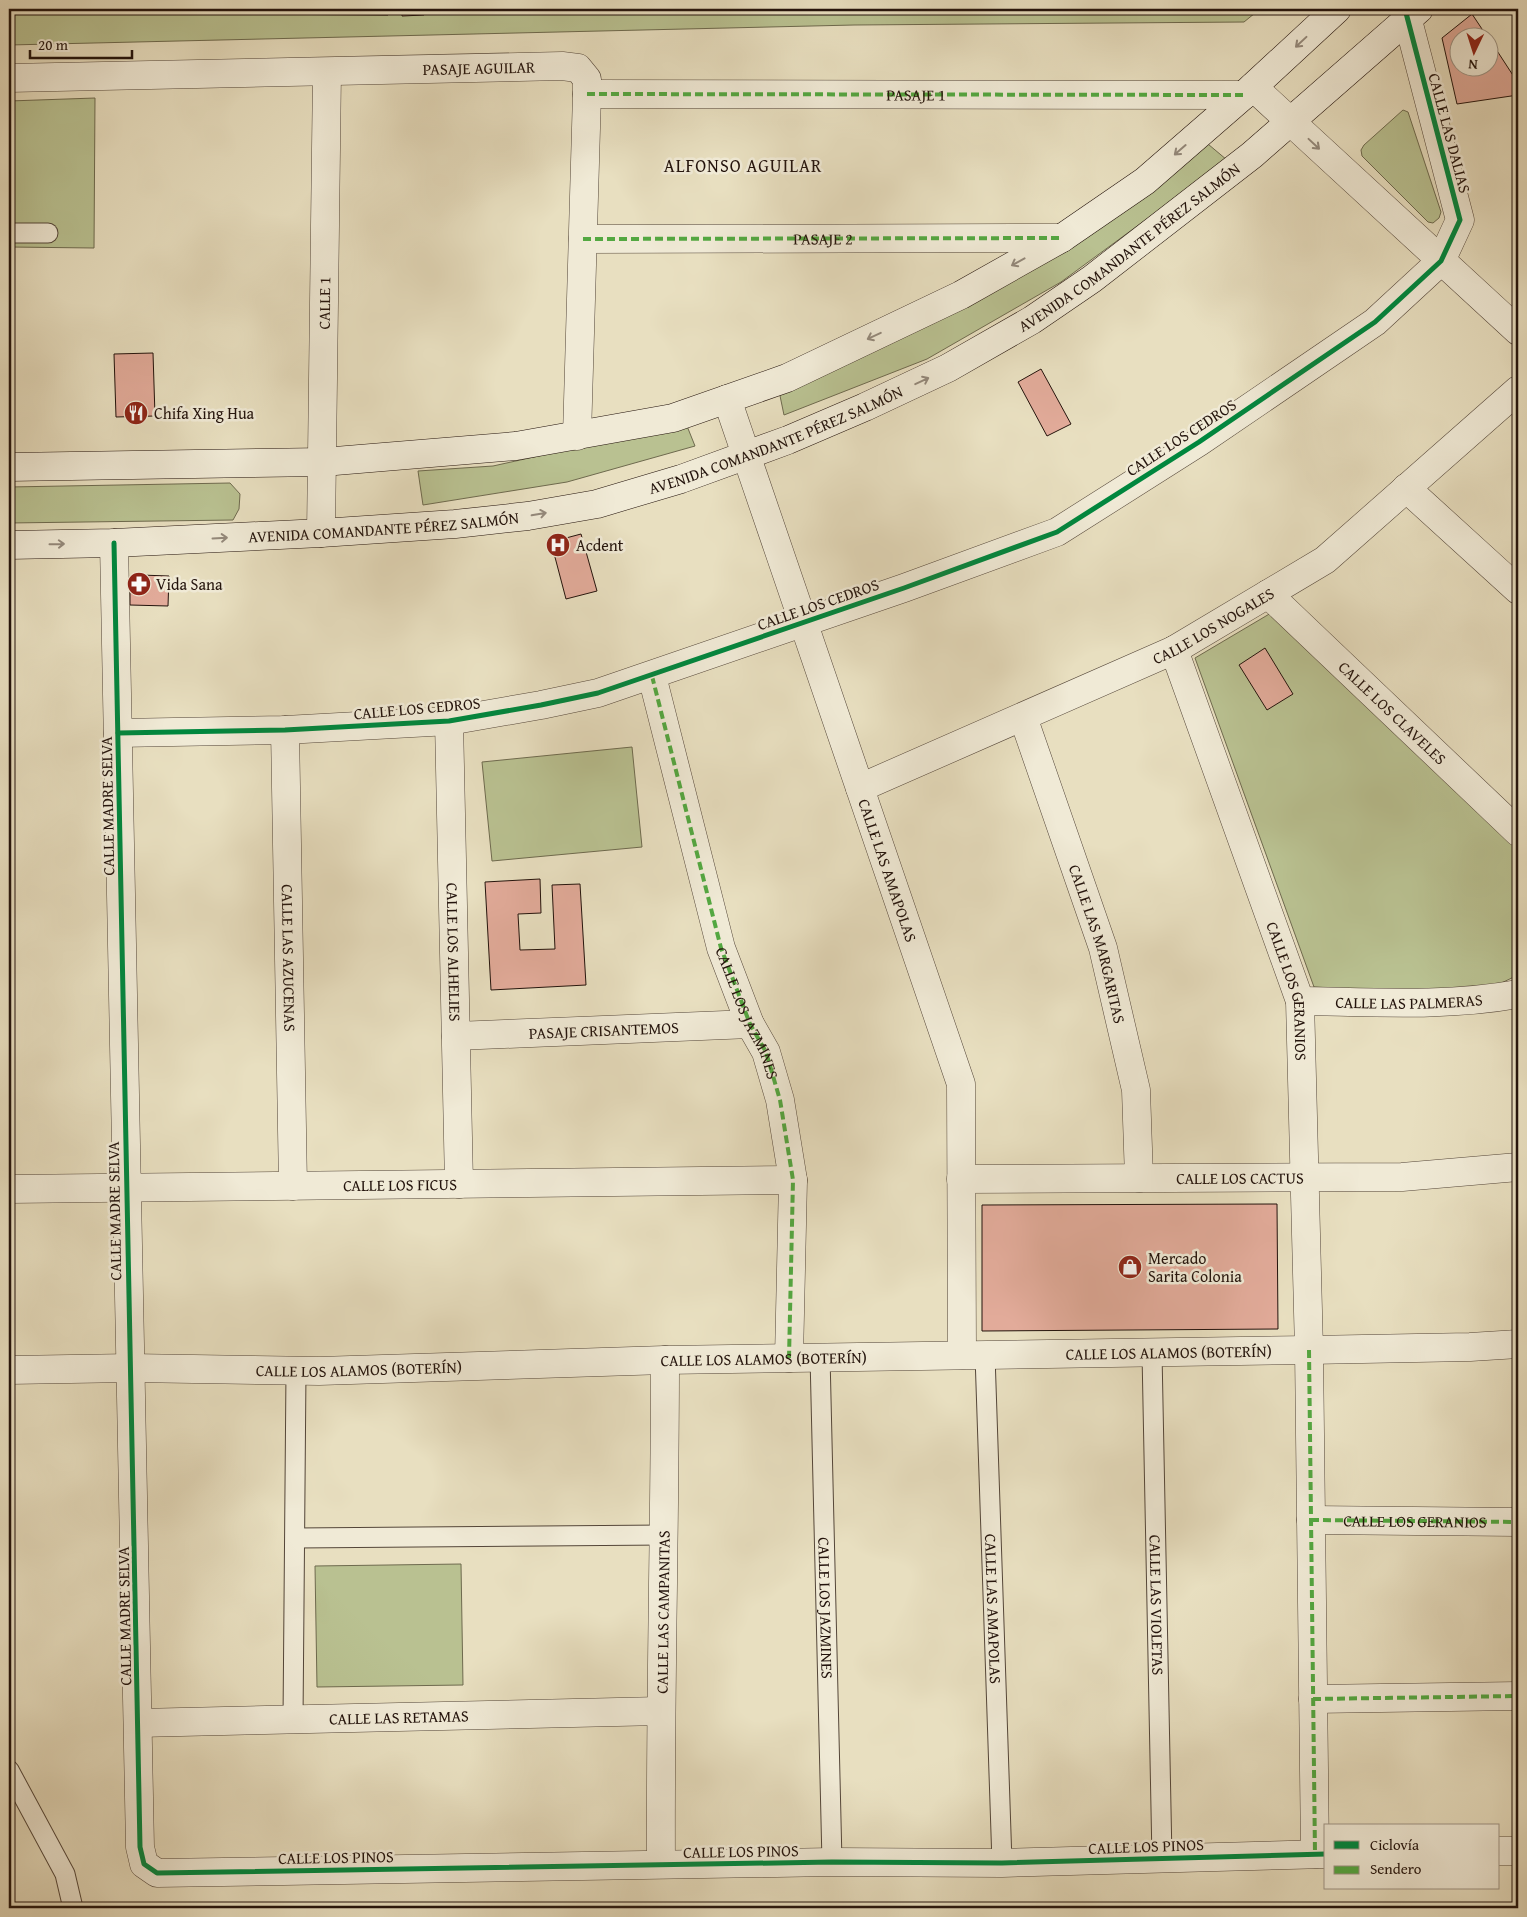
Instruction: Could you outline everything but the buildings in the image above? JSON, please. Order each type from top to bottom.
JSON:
[{"type":"street","points":[[9,467],[323,462],[516,446],[672,418],[787,378],[961,295],[1062,238],[1145,181],[1248,91],[1337,9]]},
{"type":"street","name":"AVENIDA COMANDANTE PÉREZ SALMÓN","points":[[9,544],[114,543],[321,533],[456,524],[528,516],[597,504],[680,479],[746,456],[890,396],[948,368],[1032,320],[1092,279],[1252,155],[1411,12]]},
{"type":"street","name":"CALLE LAS DALIAS","points":[[1411,12],[1460,220],[1441,261]]},
{"type":"street","name":"PASAJE AGUILAR","points":[[9,78],[562,66],[578,68],[587,79],[587,94],[577,436]]},
{"type":"street","name":"CALLE 1","points":[[321,533],[327,72]]},
{"type":"street","points":[[1248,91],[1290,121],[1518,331]]},
{"type":"street","name":"PASAJE 1","points":[[587,94],[1248,91]]},
{"type":"street","name":"PASAJE 2","points":[[583,238],[1062,238]]},
{"type":"street","name":"CALLE LOS CEDROS","points":[[118,733],[285,730],[449,720],[541,705],[598,693],[804,623],[1057,532],[1199,442],[1375,322],[1441,261]]},
{"type":"street","name":"CALLE LOS NOGALES","points":[[860,788],[1174,650],[1325,560],[1518,390]]},
{"type":"street","name":"CALLE LAS AMAPOLAS","points":[[726,399],[961,1084],[961,1179],[974,1355]]},
{"type":"street","points":[[1406,488],[1518,590]]},
{"type":"street","name":"CALLE MADRE SELVA","points":[[114,543],[140,1847],[144,1864],[157,1872]]},
{"type":"street","name":"CALLE LOS CLAVELES","points":[[1268,594],[1518,832]]},
{"type":"street","name":"CALLE LOS GERANIOS","points":[[1174,650],[1300,1001],[1309,1350],[1313,1699],[1320,1854]]},
{"type":"street","name":"CALLE LOS JAZMINES","points":[[652,676],[721,948],[750,1024],[766,1052],[780,1100],[793,1180],[790,1358]]},
{"type":"street","name":"CALLE LAS MARGARITAS","points":[[1023,717],[1103,948],[1136,1090],[1139,1178]]},
{"type":"street","name":"CALLE LOS ALHELIES","points":[[449,720],[459,1184]]},
{"type":"street","name":"CALLE LAS AZUCENAS","points":[[285,730],[293,1186]]},
{"type":"street","name":"CALLE LAS PALMERAS","points":[[1300,1001],[1437,1003],[1489,999],[1518,994]]},
{"type":"street","name":"PASAJE CRISANTEMOS","points":[[456,1036],[750,1024]]},
{"type":"street","name":"CALLE LOS CACTUS","points":[[961,1179],[1402,1177],[1518,1167]]},
{"type":"street","name":"CALLE LOS FICUS","points":[[9,1189],[793,1180]]},
{"type":"street","name":"CALLE LOS ALAMOS (BOTERÍN)","points":[[9,1370],[131,1368],[296,1371],[820,1356],[1152,1353],[1470,1347],[1518,1344]]},
{"type":"street","name":"CALLE LAS CAMPANITAS","points":[[661,1864],[660,1711],[665,1534],[665,1360]]},
{"type":"street","name":"CALLE LOS GERANIOS","points":[[1311,1520],[1518,1522]]},
{"type":"street","points":[[1313,1699],[1518,1696]]},
{"type":"street","name":"CALLE LAS RETAMAS","points":[[138,1723],[660,1711]]},
{"type":"street","points":[[1500,1851],[1518,1851]]},
{"type":"street","name":"CALLE LOS PINOS","points":[[157,1872],[832,1862],[1002,1863],[1320,1854]]},
{"type":"lane","points":[[9,234],[48,233]]},
{"type":"lane","name":"CALLE LAS VIOLETAS","points":[[1152,1353],[1162,1859]]},
{"type":"lane","name":"CALLE LAS AMAPOLAS","points":[[974,1355],[1002,1863]]},
{"type":"lane","name":"CALLE LOS JAZMINES","points":[[820,1356],[832,1862]]},
{"type":"lane","points":[[293,1720],[296,1371]]},
{"type":"lane","points":[[296,1538],[665,1534]]},
{"type":"lane","points":[[9,1770],[65,1874],[74,1908]]},
{"type":"green space","points":[[9,9],[1260,9],[1244,22],[854,25],[9,45]]},
{"type":"green space","points":[[95,98],[94,248],[9,247],[9,101]]},
{"type":"green space","points":[[1403,110],[1408,112],[1441,212],[1439,218],[1433,223],[1428,222],[1362,156],[1361,150],[1364,145]]},
{"type":"green space","points":[[1202,139],[1227,160],[1061,282],[927,359],[784,415],[779,391]]},
{"type":"green space","points":[[685,421],[695,446],[567,482],[423,505],[418,471],[493,466],[652,431]]},
{"type":"green space","points":[[230,483],[240,494],[239,509],[233,520],[9,523],[9,487]]},
{"type":"green space","points":[[1271,613],[1518,850],[1518,975],[1493,987],[1401,992],[1314,987],[1195,658]]},
{"type":"green space","points":[[632,747],[642,847],[492,861],[482,762]]},
{"type":"green space","points":[[461,1564],[463,1685],[317,1687],[315,1566]]},
{"type":"marked path","points":[[587,94],[1244,95]]},
{"type":"marked path","points":[[583,239],[1062,238]]},
{"type":"marked path","points":[[652,676],[721,948],[750,1024],[766,1052],[780,1100],[793,1180],[789,1358]]},
{"type":"marked path","points":[[1309,1350],[1315,1854]]},
{"type":"marked path","points":[[1311,1520],[1518,1522]]},
{"type":"marked path","points":[[1313,1699],[1518,1696]]},
{"type":"cycle path","points":[[118,733],[285,730],[449,721],[598,693],[904,588],[1057,532],[1199,442],[1375,322],[1441,261],[1460,220],[1405,9]]},
{"type":"cycle path","points":[[114,543],[140,1847],[144,1864],[157,1873],[832,1862],[1002,1863],[1324,1854]]},
{"type":"place","name":"Chifa Xing Hua","points":[[136,413]]},
{"type":"place","name":"Acdent","points":[[558,545]]},
{"type":"place","name":"Vida Sana","points":[[139,584]]},
{"type":"place","name":"Mercado Sarita Colonia","points":[[1130,1267]]},
{"type":"district","name":"ALFONSO AGUILAR","points":[[743,166]]}]
